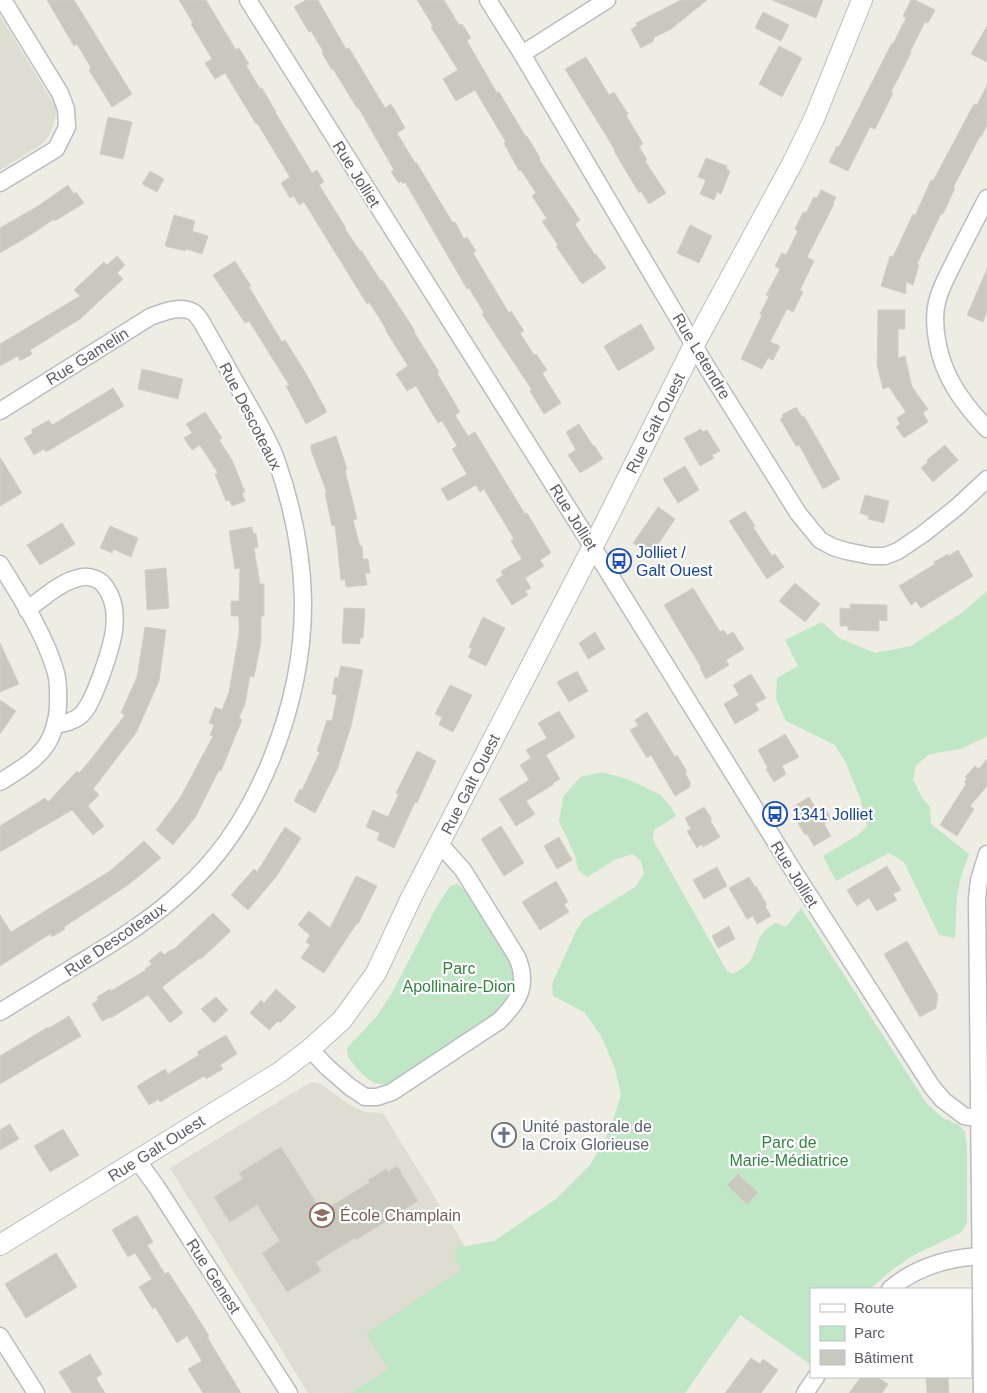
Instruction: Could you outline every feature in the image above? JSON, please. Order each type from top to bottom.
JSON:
[{"type":"street","points":[[0,183],[56,149],[67,126],[66,109],[60,93],[3,0]]},
{"type":"street","name":"Rue Jolliet","points":[[248,0],[592,546],[800,882],[932,1087],[943,1100],[964,1116],[978,1118]]},
{"type":"street","name":"Rue Letendre","points":[[488,0],[522,54],[694,345],[798,513],[820,540],[833,547],[871,556],[884,556],[898,551],[957,507],[987,479]]},
{"type":"street","points":[[522,54],[607,0]]},
{"type":"street","name":"Rue Galt Ouest","points":[[0,1245],[280,1072],[310,1049],[342,1020],[376,973],[411,898],[606,521],[694,345],[793,162],[814,119],[862,0]]},
{"type":"street","points":[[987,198],[943,284],[937,303],[935,328],[939,353],[946,373],[957,393],[987,429]]},
{"type":"street","name":"Rue Gamelin","points":[[0,411],[150,317],[163,311],[177,309]]},
{"type":"street","name":"Rue Descoteaux","points":[[0,1012],[150,918],[185,889],[216,856],[240,822],[260,785],[284,725],[294,687],[303,600],[299,554],[290,505],[275,457],[255,416],[201,321],[192,312],[177,309]]},
{"type":"street","points":[[0,564],[42,636],[57,674],[58,695],[56,725],[47,744],[19,771],[0,782]]},
{"type":"street","points":[[27,610],[62,586],[74,579],[85,576],[100,581],[108,590],[112,602],[114,634],[109,654],[92,700],[82,714],[72,722],[56,725]]},
{"type":"street","name":"Rue Galt Ouest","points":[[310,1049],[350,1087],[365,1097],[377,1097],[392,1092],[499,1021],[519,997],[522,968],[517,957],[463,870],[440,843]]},
{"type":"street","points":[[982,1393],[977,899],[979,880],[987,854]]},
{"type":"street","name":"Rue Genest","points":[[137,1160],[156,1186],[289,1393]]},
{"type":"street","points":[[891,1288],[917,1271],[938,1262],[980,1256]]},
{"type":"street","points":[[0,1336],[36,1393]]},
{"type":"street","points":[[805,1393],[815,1378]]},
{"type":"shaded area","points":[[0,16],[56,107],[56,114],[52,129],[42,144],[0,170]]},
{"type":"shaded area","name":"École Champlain","points":[[312,1082],[321,1084],[351,1106],[366,1112],[383,1113],[474,1261],[367,1334],[389,1369],[350,1393],[308,1393],[170,1168]]},
{"type":"green space","points":[[987,591],[987,736],[960,749],[930,754],[916,765],[913,779],[922,798],[930,807],[931,824],[969,854],[957,895],[955,938],[939,935],[904,862],[889,853],[836,881],[823,856],[858,835],[867,826],[860,798],[846,763],[835,745],[786,721],[776,699],[777,678],[798,666],[785,640],[822,622],[839,638],[875,653],[911,646],[963,612]]},
{"type":"green space","name":"Parc de Marie-Médiatrice","points":[[602,772],[627,779],[661,795],[671,807],[676,816],[654,830],[653,840],[727,971],[734,974],[747,965],[761,935],[776,923],[786,927],[801,908],[927,1104],[943,1118],[959,1125],[965,1132],[967,1148],[967,1223],[962,1232],[912,1256],[871,1288],[810,1288],[810,1364],[740,1315],[685,1393],[350,1393],[389,1369],[366,1334],[462,1269],[455,1260],[456,1248],[494,1241],[556,1199],[590,1165],[609,1132],[621,1095],[615,1068],[601,1036],[584,1012],[553,996],[552,984],[575,933],[584,919],[635,887],[644,874],[641,861],[633,854],[616,859],[587,877],[578,870],[575,855],[559,822],[563,797],[580,777]]},
{"type":"green space","name":"Parc Apollinaire-Dion","points":[[457,884],[466,891],[511,959],[514,968],[515,987],[503,1010],[391,1083],[378,1084],[372,1082],[350,1060],[347,1048],[377,1016],[393,991],[437,906],[450,886]]},
{"type":"building","points":[[47,0],[74,0],[132,94],[112,107],[89,70],[91,68],[77,44],[74,46]]},
{"type":"building","points":[[179,0],[206,0],[236,50],[239,48],[249,64],[246,65],[260,89],[262,88],[312,173],[317,170],[324,182],[319,185],[345,229],[382,280],[415,331],[460,412],[455,415],[468,436],[475,432],[551,553],[540,560],[544,566],[525,578],[531,588],[525,591],[528,595],[512,605],[496,580],[503,575],[501,571],[522,559],[511,541],[514,539],[484,489],[480,492],[476,485],[448,501],[441,489],[467,474],[452,449],[457,446],[442,421],[438,423],[416,386],[407,391],[396,374],[408,366],[304,202],[299,205],[294,196],[290,198],[281,183],[290,177],[225,73],[215,79],[205,63],[212,59]]},
{"type":"building","points":[[306,0],[318,0],[346,49],[349,48],[385,108],[391,104],[405,128],[397,133],[453,223],[455,222],[464,239],[467,237],[476,251],[473,253],[509,313],[511,311],[524,331],[520,333],[534,355],[536,354],[547,370],[542,373],[561,403],[544,414],[530,391],[532,390],[482,314],[484,313],[469,288],[467,289],[405,182],[403,184],[401,181],[399,183],[391,172],[394,170],[358,107],[332,70],[311,31],[309,32],[294,7]]},
{"type":"building","points":[[417,0],[444,0],[459,25],[462,24],[471,38],[467,41],[497,93],[499,92],[539,159],[580,220],[575,224],[595,255],[606,268],[582,284],[556,246],[558,245],[542,221],[547,219],[532,196],[536,193],[521,170],[519,171],[504,143],[506,142],[475,90],[456,101],[443,79],[458,70],[431,27],[433,26]]},
{"type":"building","points":[[681,0],[707,0],[671,29],[653,38],[654,41],[641,48],[631,29],[637,26],[636,23]]},
{"type":"building","points":[[772,0],[823,0],[816,18]]},
{"type":"building","points":[[911,0],[915,0],[935,10],[928,23],[925,22],[875,129],[870,127],[848,171],[829,162],[837,146],[839,147],[893,44],[906,18],[903,16]]},
{"type":"building","points":[[763,12],[789,25],[781,41],[755,28]]},
{"type":"building","points":[[987,26],[987,62],[971,54]]},
{"type":"building","points":[[779,46],[802,58],[782,97],[759,84]]},
{"type":"building","points":[[586,57],[609,95],[614,92],[628,114],[626,115],[643,144],[639,146],[647,160],[645,161],[666,193],[649,204],[641,191],[639,193],[565,69]]},
{"type":"building","points":[[987,85],[987,125],[953,188],[955,188],[943,214],[941,214],[917,264],[919,265],[913,285],[906,282],[906,294],[881,286],[890,256],[893,257],[913,214],[915,216],[931,180],[933,181],[974,104],[977,105]]},
{"type":"building","points":[[108,117],[132,122],[123,159],[100,154]]},
{"type":"building","points":[[706,158],[727,166],[726,169],[730,171],[721,194],[717,192],[714,200],[700,194],[706,180],[698,177]]},
{"type":"building","points":[[150,171],[164,179],[157,192],[142,184]]},
{"type":"building","points":[[68,185],[84,203],[55,221],[54,219],[0,253],[0,228],[38,206]]},
{"type":"building","points":[[821,190],[836,197],[834,204],[807,257],[814,261],[800,290],[803,292],[793,312],[787,309],[770,342],[780,346],[773,360],[768,358],[762,369],[741,359],[762,315],[760,314],[769,296],[766,295],[780,269],[775,266],[782,253],[786,255],[798,231],[795,229],[803,212],[806,213],[814,197],[817,198]]},
{"type":"building","points":[[174,215],[195,221],[192,231],[208,236],[202,254],[186,249],[185,251],[165,246]]},
{"type":"building","points":[[690,225],[712,236],[699,263],[677,253]]},
{"type":"building","points":[[117,256],[125,265],[117,273],[123,279],[80,319],[30,350],[32,354],[20,361],[18,356],[0,366],[0,344],[80,296],[74,290],[104,262],[107,265]]},
{"type":"building","points":[[235,261],[282,342],[285,340],[305,372],[327,412],[306,424],[286,386],[289,385],[249,321],[245,323],[213,275]]},
{"type":"building","points":[[987,269],[987,312],[983,322],[967,315]]},
{"type":"building","points":[[878,310],[905,310],[905,329],[898,329],[898,358],[905,356],[912,387],[928,409],[923,413],[928,422],[904,438],[896,427],[900,424],[897,418],[906,412],[889,387],[883,389],[877,365]]},
{"type":"building","points":[[641,324],[655,349],[618,371],[604,346]]},
{"type":"building","points":[[142,369],[183,379],[178,399],[138,389]]},
{"type":"building","points":[[113,388],[124,406],[46,452],[44,449],[34,455],[24,438],[33,433],[31,430],[49,420],[52,425]]},
{"type":"building","points":[[796,407],[802,417],[804,416],[840,479],[823,489],[799,445],[796,446],[780,419],[783,418],[782,415]]},
{"type":"building","points":[[205,412],[222,438],[219,440],[232,460],[245,492],[242,493],[245,501],[232,506],[229,500],[226,501],[215,474],[218,473],[200,445],[192,450],[184,438],[192,433],[186,424]]},
{"type":"building","points":[[579,424],[603,459],[580,473],[568,455],[576,450],[566,432]]},
{"type":"building","points":[[701,429],[703,432],[707,430],[720,451],[712,455],[714,458],[700,466],[684,438]]},
{"type":"building","points":[[336,436],[347,469],[345,470],[357,519],[353,520],[360,546],[362,546],[363,559],[368,559],[370,573],[365,573],[367,585],[346,587],[345,579],[341,580],[335,525],[332,526],[325,493],[327,493],[311,450],[311,445]]},
{"type":"building","points":[[945,445],[958,460],[933,482],[921,468],[928,462],[927,460]]},
{"type":"building","points":[[0,457],[22,493],[0,506]]},
{"type":"building","points":[[685,466],[699,490],[678,503],[663,479]]},
{"type":"building","points":[[865,495],[889,501],[884,523],[868,519],[869,516],[860,513]]},
{"type":"building","points":[[658,507],[675,519],[651,555],[633,543]]},
{"type":"building","points":[[745,511],[772,556],[775,554],[784,567],[767,579],[729,521]]},
{"type":"building","points":[[62,523],[75,544],[40,565],[27,545]]},
{"type":"building","points":[[110,526],[138,538],[131,557],[113,549],[112,553],[100,548]]},
{"type":"building","points":[[252,527],[253,534],[256,533],[258,547],[254,548],[260,584],[264,584],[264,616],[261,616],[261,642],[254,677],[250,676],[245,704],[239,718],[242,720],[221,771],[219,770],[196,816],[173,845],[156,830],[180,798],[213,736],[210,735],[214,725],[209,723],[215,707],[222,710],[229,692],[239,634],[239,616],[231,616],[231,601],[239,601],[240,568],[235,569],[229,531]]},
{"type":"building","points":[[958,550],[973,576],[921,608],[916,601],[911,605],[899,586],[935,564],[934,562]]},
{"type":"building","points":[[166,568],[169,608],[147,610],[145,570]]},
{"type":"building","points":[[795,583],[820,604],[805,622],[779,601]]},
{"type":"building","points":[[693,588],[720,632],[724,630],[727,635],[733,632],[744,649],[726,660],[729,665],[706,679],[701,667],[664,605]]},
{"type":"building","points":[[850,604],[887,605],[887,621],[879,620],[879,631],[848,630],[848,626],[840,626],[840,608],[850,609]]},
{"type":"building","points":[[344,608],[365,609],[363,638],[360,638],[360,644],[342,643]]},
{"type":"building","points":[[483,617],[505,628],[486,666],[468,657],[472,649],[469,647]]},
{"type":"building","points":[[145,627],[166,630],[159,681],[136,733],[93,789],[99,795],[88,806],[104,826],[93,835],[72,810],[0,852],[0,826],[45,798],[48,802],[77,771],[79,773],[88,763],[125,715],[121,713],[137,677]]},
{"type":"building","points":[[595,632],[605,649],[588,659],[579,643]]},
{"type":"building","points":[[0,643],[19,684],[0,692]]},
{"type":"building","points":[[341,666],[363,670],[351,726],[337,770],[315,813],[294,801],[300,789],[302,790],[320,752],[317,751],[327,720],[332,721],[337,695],[332,694],[335,677],[338,678]]},
{"type":"building","points":[[577,671],[588,691],[569,702],[557,682]]},
{"type":"building","points":[[751,674],[766,698],[755,704],[759,710],[735,724],[724,704],[739,695],[733,685]]},
{"type":"building","points":[[450,685],[472,695],[453,732],[439,725],[442,717],[435,714]]},
{"type":"building","points":[[0,700],[16,711],[0,734]]},
{"type":"building","points":[[559,711],[575,737],[546,755],[560,779],[526,801],[535,814],[516,826],[499,799],[529,780],[520,765],[531,758],[526,750],[547,738],[538,723]]},
{"type":"building","points":[[647,712],[675,757],[677,755],[687,772],[685,773],[690,782],[690,787],[675,796],[651,755],[647,758],[630,730],[638,726],[635,720]]},
{"type":"building","points":[[785,734],[799,757],[782,766],[786,774],[774,782],[758,750]]},
{"type":"building","points":[[417,751],[436,761],[394,848],[377,840],[380,833],[366,827],[373,810],[388,817],[399,794],[396,793]]},
{"type":"building","points":[[987,759],[987,786],[970,806],[974,809],[957,836],[940,825],[966,784],[964,782],[967,779],[965,777],[975,766],[979,769]]},
{"type":"building","points":[[809,797],[817,810],[823,806],[832,819],[824,824],[831,836],[814,846],[798,823],[801,820],[793,807]]},
{"type":"building","points":[[704,807],[720,837],[703,847],[702,844],[697,848],[687,831],[691,829],[685,818]]},
{"type":"building","points":[[501,826],[524,863],[504,876],[481,839]]},
{"type":"building","points":[[285,827],[301,838],[276,877],[248,910],[231,895],[254,869],[257,872]]},
{"type":"building","points":[[559,837],[572,860],[557,869],[544,846]]},
{"type":"building","points":[[144,841],[161,858],[128,885],[64,927],[65,929],[52,937],[50,934],[0,966],[0,915],[11,932],[110,871]]},
{"type":"building","points":[[887,866],[901,890],[893,894],[897,900],[877,911],[869,898],[857,906],[847,890]]},
{"type":"building","points":[[717,867],[727,886],[704,899],[693,880]]},
{"type":"building","points":[[356,876],[377,886],[358,924],[324,973],[301,958],[310,945],[306,942],[310,935],[298,925],[309,911],[330,928]]},
{"type":"building","points":[[749,877],[767,905],[765,906],[771,916],[757,924],[753,916],[747,919],[729,888]]},
{"type":"building","points":[[556,881],[568,902],[564,904],[569,912],[540,930],[522,902]]},
{"type":"building","points":[[213,913],[231,931],[201,959],[162,987],[183,1013],[170,1023],[148,995],[111,1018],[102,1021],[92,1004],[98,1000],[97,997],[110,989],[111,991],[146,970],[152,964],[149,961],[161,951],[164,955],[173,950]]},
{"type":"building","points":[[729,926],[735,939],[718,948],[712,936]]},
{"type":"building","points":[[907,941],[938,995],[936,1008],[920,1017],[884,954]]},
{"type":"building","points":[[276,989],[296,1007],[280,1023],[278,1021],[269,1030],[250,1013],[261,1000],[264,1003]]},
{"type":"building","points":[[216,997],[228,1010],[214,1023],[201,1009]]},
{"type":"building","points":[[69,1016],[81,1036],[0,1084],[0,1056]]},
{"type":"building","points":[[226,1035],[237,1054],[220,1065],[223,1069],[206,1079],[204,1076],[160,1102],[159,1099],[149,1105],[137,1086],[165,1069],[168,1074],[199,1055],[197,1052]]},
{"type":"building","points":[[10,1124],[19,1139],[0,1150],[0,1130]]},
{"type":"building","points":[[63,1129],[79,1155],[50,1172],[34,1146]]},
{"type":"building","points":[[281,1147],[322,1212],[370,1182],[368,1180],[386,1169],[388,1172],[397,1166],[418,1201],[356,1240],[355,1238],[316,1262],[321,1271],[287,1292],[262,1253],[280,1241],[257,1205],[230,1222],[214,1197],[243,1179],[239,1173]]},
{"type":"building","points":[[738,1174],[758,1193],[747,1204],[727,1185]]},
{"type":"building","points":[[137,1215],[153,1242],[147,1245],[165,1274],[168,1272],[191,1307],[241,1393],[203,1393],[188,1369],[202,1361],[187,1336],[177,1343],[155,1307],[153,1309],[139,1287],[152,1279],[135,1253],[128,1257],[112,1230]]},
{"type":"building","points":[[56,1253],[77,1287],[26,1318],[5,1284]]},
{"type":"building","points":[[90,1354],[102,1374],[96,1378],[105,1393],[72,1393],[59,1372]]},
{"type":"building","points":[[751,1358],[760,1364],[763,1359],[778,1370],[761,1393],[725,1393]]},
{"type":"building","points":[[860,1378],[879,1378],[888,1384],[882,1393],[849,1393]]},
{"type":"building","points":[[926,1378],[948,1378],[949,1393],[927,1393]]},
{"type":"place","name":"Jolliet / Galt Ouest","points":[[619,561]]},
{"type":"place","name":"1341 Jolliet","points":[[775,814]]},
{"type":"place","name":"Unité pastorale de la Croix Glorieuse","points":[[504,1135]]},
{"type":"place","name":"École Champlain","points":[[322,1215]]}]
